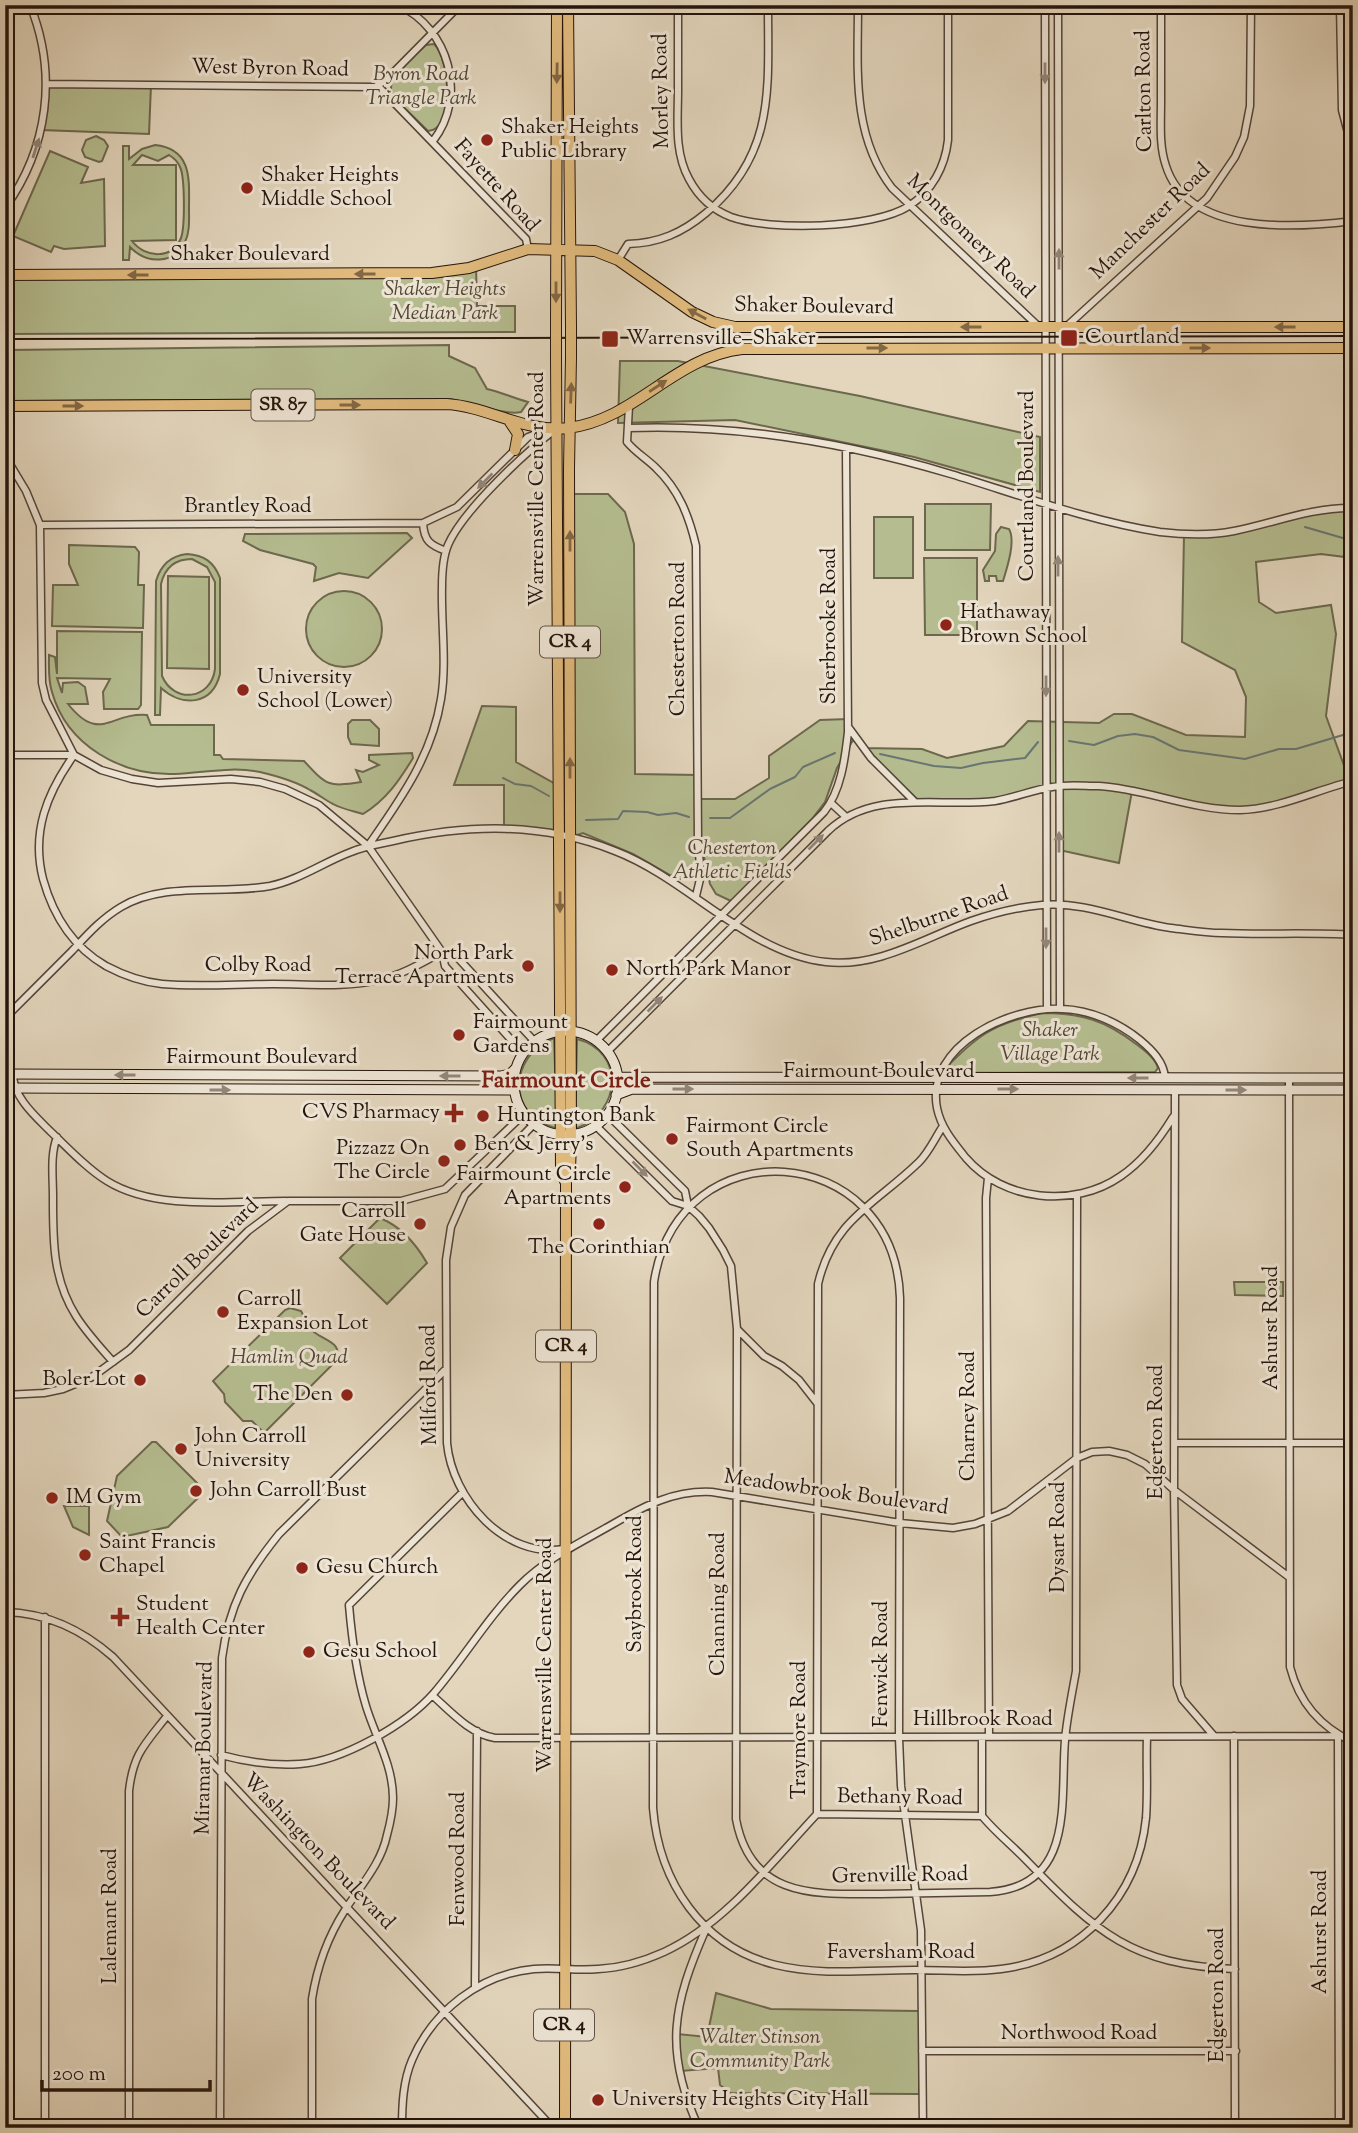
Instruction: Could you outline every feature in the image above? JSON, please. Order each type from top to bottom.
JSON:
[{"type":"main road","name":"Warrensville Center Road","points":[[557,5],[556,359],[565,835]]},
{"type":"main road","name":"Warrensville Center Road","points":[[565,2128],[566,1182],[561,1169],[566,1135],[565,835],[571,358],[568,5]]},
{"type":"main road","name":"Shaker Boulevard","points":[[5,275],[432,273],[469,268],[528,249],[556,248],[595,251],[618,260],[692,312],[729,326],[1353,327]]},
{"type":"main road","name":"Shaker Boulevard","points":[[5,406],[447,404],[473,408],[509,421],[570,428],[608,417],[703,358],[732,350],[1353,348]]},
{"type":"main road","points":[[509,421],[518,435],[515,450]]},
{"type":"main road","points":[[565,1031],[586,1035],[596,1041],[607,1052],[615,1066],[617,1077],[616,1095],[607,1114],[596,1125],[582,1132],[566,1135],[544,1130],[534,1124],[524,1115],[514,1090],[516,1069],[523,1053],[534,1042],[565,1031]]},
{"type":"main road","name":"Fairmount Boulevard","points":[[9,1074],[501,1076],[516,1069]]},
{"type":"main road","name":"Fairmount Boulevard","points":[[617,1077],[1353,1078]]},
{"type":"main road","name":"Fairmount Boulevard","points":[[10,1088],[514,1090]]},
{"type":"main road","name":"Fairmount Boulevard","points":[[616,1095],[632,1089],[1353,1090]]},
{"type":"street","points":[[5,208],[26,175],[44,119],[46,84],[40,36],[30,5]]},
{"type":"street","points":[[398,5],[420,19],[433,33],[447,61],[451,90],[444,123],[433,141]]},
{"type":"street","name":"West Byron Road","points":[[46,84],[369,88],[386,80],[460,5]]},
{"type":"street","name":"Morley Road","points":[[678,5],[680,154],[691,183],[713,207]]},
{"type":"street","points":[[618,260],[628,244],[650,243],[671,237],[688,227],[713,207],[742,174],[752,158],[761,133],[768,91],[768,5]]},
{"type":"street","name":"Montgomery Road","points":[[858,5],[858,96],[862,123],[884,176],[911,205],[1043,327]]},
{"type":"street","points":[[713,207],[744,221],[806,225],[863,220],[892,214],[911,205],[934,180],[946,156],[947,5]]},
{"type":"street","name":"Courtland Boulevard","points":[[1045,5],[1046,294],[1043,327],[1046,348],[1047,1009]]},
{"type":"street","name":"Courtland Boulevard","points":[[1058,5],[1059,294],[1062,327],[1059,348],[1058,507],[1060,1009]]},
{"type":"street","name":"Carlton Road","points":[[1161,5],[1163,154],[1166,169],[1172,179],[1185,196],[1198,206]]},
{"type":"street","name":"Manchester Road","points":[[1062,327],[1198,206],[1223,178],[1244,137],[1251,95],[1251,5]]},
{"type":"street","points":[[1340,5],[1342,110],[1353,152]]},
{"type":"street","name":"Fayette Road","points":[[378,86],[526,239],[528,249]]},
{"type":"street","points":[[1045,94],[1058,94]]},
{"type":"street","points":[[1198,206],[1219,216],[1263,224],[1310,225],[1353,221]]},
{"type":"street","points":[[1046,294],[1059,294]]},
{"type":"street","name":"Chesterton Road","points":[[629,405],[627,442],[667,478],[681,499],[690,519],[696,546],[698,839],[701,876],[696,896]]},
{"type":"street","points":[[515,450],[533,434],[557,428]]},
{"type":"street","points":[[368,846],[411,784],[434,730],[442,698],[442,586],[446,551],[468,513],[536,445],[557,428]]},
{"type":"street","points":[[628,428],[733,430],[846,448],[950,473],[1046,504],[1140,528],[1187,535],[1234,531],[1312,511],[1353,508]]},
{"type":"street","name":"Sherbrooke Road","points":[[831,803],[843,766],[848,726],[846,448]]},
{"type":"street","name":"Brantley Road","points":[[40,525],[423,523],[453,510],[515,450]]},
{"type":"street","points":[[5,456],[22,482],[40,525],[42,683],[51,712],[74,755]]},
{"type":"street","points":[[423,523],[425,539],[446,551]]},
{"type":"street","points":[[1046,634],[1058,634]]},
{"type":"street","points":[[848,726],[871,758],[915,802]]},
{"type":"street","points":[[5,755],[74,755],[102,770],[132,779],[179,783],[231,779],[260,782],[285,789],[319,805],[368,846],[442,952],[446,968],[523,1053]]},
{"type":"street","points":[[74,755],[57,779],[47,802],[40,822],[37,844],[46,889],[57,916],[77,945]]},
{"type":"street","points":[[607,1052],[845,816],[883,804],[962,804],[1059,786],[1123,789],[1199,807],[1243,810],[1289,801],[1353,781]]},
{"type":"street","points":[[596,1041],[831,803],[845,816]]},
{"type":"street","name":"Shelburne Road","points":[[5,1018],[98,924],[121,907],[143,897],[166,892],[244,890],[277,884],[368,846],[467,828],[516,829],[565,835],[628,856],[696,896],[763,942],[791,955],[816,961],[848,963],[887,955],[973,920],[1046,904],[1100,910],[1163,927],[1218,933],[1353,935]]},
{"type":"street","name":"Colby Road","points":[[77,945],[115,970],[140,980],[162,984],[362,984],[398,975],[442,952]]},
{"type":"street","points":[[442,952],[457,957],[534,1042]]},
{"type":"street","points":[[1165,1078],[1163,1066],[1157,1057],[1124,1028],[1091,1014],[1047,1009],[1015,1015],[982,1030],[954,1054],[939,1078],[936,1105],[943,1126],[963,1154],[988,1178],[1033,1195],[1077,1195],[1108,1184],[1130,1169],[1155,1143],[1174,1116]]},
{"type":"street","points":[[9,1074],[10,1088],[40,1121],[102,1178],[137,1195],[176,1201],[288,1201]]},
{"type":"street","name":"Ashurst Road","points":[[1289,1078],[1289,1577]]},
{"type":"street","name":"Edgerton Road","points":[[1175,1090],[1174,1490],[1177,1685],[1182,1699],[1214,1736]]},
{"type":"street","points":[[596,1125],[672,1201],[688,1206],[685,1191],[607,1114]]},
{"type":"street","points":[[524,1115],[453,1184],[465,1195],[534,1124]]},
{"type":"street","name":"Traymore Road","points":[[402,2128],[402,2103],[411,2062],[422,2040],[444,2011],[475,1987],[533,1969],[599,1969],[635,1962],[681,1943],[707,1928],[817,1814],[817,1303],[820,1277],[836,1237],[864,1208],[919,1161],[943,1126]]},
{"type":"street","points":[[57,1137],[53,1156],[53,1251],[56,1266],[61,1284],[77,1317],[113,1362]]},
{"type":"street","name":"Fenwick Road","points":[[688,1206],[726,1182],[749,1174],[796,1172],[824,1181],[850,1196],[878,1223],[889,1243],[899,1282],[900,1738],[905,1817],[917,1893],[923,2128]]},
{"type":"street","name":"Charney Road","points":[[982,1816],[986,1737],[988,1178]]},
{"type":"street","name":"Carroll Boulevard","points":[[5,1395],[44,1393],[63,1389],[92,1377],[129,1350],[248,1231],[288,1201],[401,1201],[426,1196],[447,1189],[453,1184]]},
{"type":"street","name":"Milford Road","points":[[465,1195],[453,1219],[447,1246],[447,1450],[453,1472],[462,1493],[478,1514],[506,1536],[538,1549],[566,1549]]},
{"type":"street","name":"Dysart Road","points":[[1039,1873],[1051,1855],[1061,1831],[1065,1737],[1076,1671],[1077,1195]]},
{"type":"street","name":"Channing Road","points":[[688,1206],[709,1228],[731,1266],[737,1329],[736,1819],[738,1833],[748,1854],[763,1871]]},
{"type":"street","name":"Saybrook Road","points":[[688,1206],[663,1244],[654,1282],[653,1808],[655,1834],[663,1861],[687,1906],[707,1928]]},
{"type":"street","points":[[737,1329],[764,1356],[799,1380],[817,1403]]},
{"type":"street","name":"Miramar Boulevard","points":[[220,2128],[221,1755],[223,1651],[227,1626],[242,1586],[258,1559],[279,1534],[446,1369]]},
{"type":"street","points":[[1174,1443],[1353,1443]]},
{"type":"street","name":"Meadowbrook Boulevard","points":[[221,1755],[266,1764],[302,1764],[334,1756],[378,1736],[432,1695],[517,1588],[566,1549],[654,1502],[693,1492],[712,1492],[900,1523],[953,1528],[987,1520],[1008,1511],[1077,1458],[1101,1451],[1126,1455],[1145,1464],[1174,1490],[1289,1577]]},
{"type":"street","points":[[312,2128],[312,1999],[315,1980],[332,1933],[379,1859],[387,1838],[393,1798],[388,1765],[366,1708],[353,1653],[349,1605],[462,1493]]},
{"type":"street","points":[[1289,1577],[1289,1652],[1292,1674],[1307,1706],[1319,1720],[1338,1736],[1353,1742]]},
{"type":"street","name":"Washington Boulevard","points":[[5,1612],[45,1617],[65,1625],[94,1640],[113,1657],[553,2128]]},
{"type":"street","points":[[45,1617],[45,2128]]},
{"type":"street","name":"Hillbrook Road","points":[[432,1695],[462,1721],[490,1737],[1338,1736]]},
{"type":"street","name":"Lalemant Road","points":[[129,2128],[131,1769],[139,1751],[167,1716]]},
{"type":"street","name":"Fenwood Road","points":[[475,1987],[477,1731]]},
{"type":"street","name":"Edgerton Road","points":[[1234,1736],[1235,2128]]},
{"type":"street","name":"Ashurst Road","points":[[1338,1736],[1339,2128]]},
{"type":"street","name":"Faversham Road","points":[[707,1928],[745,1953],[778,1966],[809,1970],[992,1970],[1024,1964],[1060,1951],[1095,1927],[1127,1884],[1140,1847],[1146,1818],[1147,1738]]},
{"type":"street","name":"Bethany Road","points":[[817,1814],[982,1816]]},
{"type":"street","points":[[982,1816],[1095,1927],[1126,1946],[1198,1968],[1235,1969]]},
{"type":"street","name":"Grenville Road","points":[[763,1871],[777,1882],[808,1893],[999,1892],[1018,1886],[1039,1873]]},
{"type":"street","points":[[699,2128],[680,2078],[676,2044],[680,1998],[707,1928]]},
{"type":"street","points":[[681,1943],[695,1954]]},
{"type":"street","name":"Northwood Road","points":[[922,2052],[1236,2051]]},
{"type":"green space","name":"Byron Road Triangle Park","points":[[434,44],[444,64],[447,93],[443,119],[437,128],[428,131],[392,96],[391,88],[392,81],[401,68],[426,45]]},
{"type":"green space","points":[[46,84],[151,85],[149,134],[41,130]]},
{"type":"green space","points":[[96,136],[108,146],[102,161],[99,162],[85,157],[82,150],[86,140]]},
{"type":"green space","points":[[155,145],[167,148],[182,160],[188,178],[188,230],[185,242],[174,255],[152,259],[130,247],[129,260],[123,260],[123,146],[129,146],[129,159],[142,149]],"holes":[[[142,155],[158,161],[169,155],[178,163],[182,172],[184,202],[181,238],[171,250],[158,254],[144,251],[132,241],[176,240],[176,165],[133,165]]]},
{"type":"green space","points":[[50,151],[88,167],[81,183],[104,179],[105,246],[64,249],[54,246],[51,252],[13,236]]},
{"type":"green space","name":"Shaker Heights Median Park","points":[[476,266],[477,306],[515,306],[515,332],[5,334],[5,275],[415,274]]},
{"type":"green space","points":[[449,345],[449,356],[475,368],[487,389],[528,402],[521,412],[497,410],[450,399],[5,401],[5,350]]},
{"type":"green space","points":[[620,361],[678,361],[860,396],[1040,437],[1040,492],[914,457],[735,420],[618,423]]},
{"type":"green space","name":"Chesterton Athletic Fields","points":[[569,494],[608,494],[625,512],[634,544],[635,774],[698,775],[698,799],[735,799],[769,778],[769,756],[820,720],[848,719],[848,726],[863,748],[922,749],[947,758],[1004,746],[1028,721],[1099,723],[1114,714],[1132,714],[1186,735],[1245,737],[1246,697],[1235,670],[1182,642],[1184,535],[1210,534],[1313,511],[1353,508],[1353,558],[1321,554],[1256,562],[1259,602],[1276,613],[1331,605],[1336,634],[1326,716],[1350,782],[1285,802],[1231,810],[1188,805],[1132,791],[1119,863],[1059,850],[1058,786],[1011,798],[921,803],[853,740],[837,768],[825,802],[812,819],[731,901],[716,894],[710,884],[701,843],[695,845],[695,870],[681,879],[633,854],[583,833],[571,837],[504,828],[504,785],[454,785],[482,706],[516,707],[516,762],[570,792]]},
{"type":"green space","points":[[925,504],[991,504],[990,550],[925,550]]},
{"type":"green space","points":[[874,517],[913,517],[913,578],[874,578]]},
{"type":"green space","points":[[1001,527],[1009,529],[1011,534],[1007,569],[1003,581],[997,581],[996,576],[989,576],[989,581],[985,581],[983,570],[995,551],[996,534]]},
{"type":"green space","points":[[407,533],[412,538],[368,578],[339,573],[314,581],[316,567],[313,564],[260,550],[243,541],[245,534]]},
{"type":"green space","points":[[69,545],[135,547],[139,552],[138,585],[144,585],[143,628],[52,626],[53,585],[78,585],[69,564]]},
{"type":"green space","points":[[187,554],[203,558],[215,568],[220,578],[220,674],[210,692],[195,700],[178,698],[161,688],[160,715],[155,715],[156,581],[167,562]],"holes":[[[192,559],[207,567],[215,582],[215,669],[207,687],[192,695],[183,694],[175,691],[162,676],[161,584],[168,569],[181,561]]]},
{"type":"green space","points":[[924,558],[977,558],[977,635],[925,635]]},
{"type":"green space","points":[[168,576],[209,577],[209,669],[167,668]]},
{"type":"green space","points":[[344,591],[359,594],[371,602],[379,614],[382,629],[379,644],[371,656],[359,664],[344,667],[329,664],[317,656],[309,644],[306,629],[309,614],[317,602],[329,594]]},
{"type":"green space","points":[[57,631],[142,632],[141,705],[138,709],[104,709],[103,692],[110,679],[57,678],[62,693],[63,683],[78,682],[85,687],[88,704],[68,704],[89,722],[106,723],[134,715],[147,715],[151,725],[214,725],[214,755],[220,755],[223,759],[304,761],[323,780],[335,784],[361,782],[356,770],[363,772],[379,765],[369,760],[369,755],[412,753],[413,758],[379,803],[363,814],[336,806],[292,781],[260,772],[228,770],[175,774],[136,770],[99,754],[70,728],[59,711],[49,674],[49,655],[55,657],[57,674]]},
{"type":"green space","points":[[352,720],[370,720],[379,729],[379,746],[351,744],[348,724]]},
{"type":"green space","name":"Shaker Village Park","points":[[1042,1013],[1081,1016],[1114,1029],[1142,1049],[1158,1068],[1155,1072],[941,1073],[986,1033],[1010,1022]]},
{"type":"green space","points":[[554,1038],[555,1128],[539,1121],[528,1111],[521,1098],[519,1084],[528,1057],[539,1046]]},
{"type":"green space","points":[[577,1039],[593,1046],[604,1056],[610,1068],[612,1082],[603,1109],[592,1120],[577,1128],[575,1127]]},
{"type":"green space","points":[[380,1218],[407,1236],[427,1263],[387,1304],[340,1258]]},
{"type":"green space","points":[[1234,1282],[1283,1282],[1283,1296],[1235,1295]]},
{"type":"green space","name":"Hamlin Quad","points":[[290,1308],[301,1311],[308,1325],[335,1346],[338,1355],[336,1361],[264,1433],[252,1421],[243,1421],[225,1402],[224,1394],[213,1381]]},
{"type":"green space","points":[[152,1442],[156,1442],[201,1487],[201,1495],[168,1527],[122,1537],[107,1521],[117,1476]]},
{"type":"green space","points":[[64,1506],[89,1506],[89,1535],[73,1527]]},
{"type":"green space","name":"Walter Stinson Community Park","points":[[716,1993],[771,2009],[919,2011],[919,2094],[731,2093],[720,2085],[718,2068],[681,2071],[678,2034],[707,2037]]},
{"type":"waterway","points":[[1305,527],[1353,541]]},
{"type":"waterway","points":[[1069,741],[1094,745],[1118,736],[1135,734],[1153,737],[1179,750],[1245,759],[1279,749],[1296,749],[1353,732]]},
{"type":"waterway","points":[[880,754],[934,766],[961,768],[1025,758],[1038,742]]},
{"type":"waterway","points":[[710,818],[730,818],[770,789],[795,777],[803,767],[835,753]]},
{"type":"waterway","points":[[503,778],[515,784],[531,786],[549,796]]},
{"type":"waterway","points":[[586,820],[618,819],[623,811],[658,815],[676,813],[689,817]]},
{"type":"tram line","points":[[5,339],[1353,336]]},
{"type":"place","name":"Shaker Heights Public Library","points":[[487,140]]},
{"type":"place","name":"Shaker Heights Middle School","points":[[247,188]]},
{"type":"place","name":"Courtland","points":[[1069,338]]},
{"type":"place","name":"Warrensville–Shaker","points":[[610,339]]},
{"type":"place","name":"Hathaway Brown School","points":[[946,625]]},
{"type":"place","name":"University School (Lower)","points":[[243,690]]},
{"type":"place","name":"North Park Terrace Apartments","points":[[528,966]]},
{"type":"place","name":"North Park Manor","points":[[612,970]]},
{"type":"place","name":"Fairmount Gardens","points":[[459,1035]]},
{"type":"place","name":"CVS Pharmacy","points":[[454,1113]]},
{"type":"place","name":"Huntington Bank","points":[[483,1116]]},
{"type":"place","name":"Fairmont Circle South Apartments","points":[[672,1139]]},
{"type":"place","name":"Ben & Jerry's","points":[[460,1145]]},
{"type":"place","name":"Pizzazz On The Circle","points":[[444,1161]]},
{"type":"place","name":"Fairmount Circle Apartments","points":[[625,1187]]},
{"type":"place","name":"Carroll Gate House","points":[[420,1224]]},
{"type":"place","name":"The Corinthian","points":[[599,1224]]},
{"type":"place","name":"Carroll Expansion Lot","points":[[223,1312]]},
{"type":"place","name":"Boler Lot","points":[[140,1380]]},
{"type":"place","name":"The Den","points":[[347,1395]]},
{"type":"place","name":"John Carroll University","points":[[181,1449]]},
{"type":"place","name":"John Carroll Bust","points":[[196,1491]]},
{"type":"place","name":"IM Gym","points":[[52,1498]]},
{"type":"place","name":"Saint Francis Chapel","points":[[85,1555]]},
{"type":"place","name":"Gesu Church","points":[[302,1568]]},
{"type":"place","name":"Student Health Center","points":[[120,1617]]},
{"type":"place","name":"Gesu School","points":[[309,1652]]},
{"type":"place","name":"University Heights City Hall","points":[[598,2100]]},
{"type":"district","name":"Fairmount Circle","points":[[566,1081]]}]
